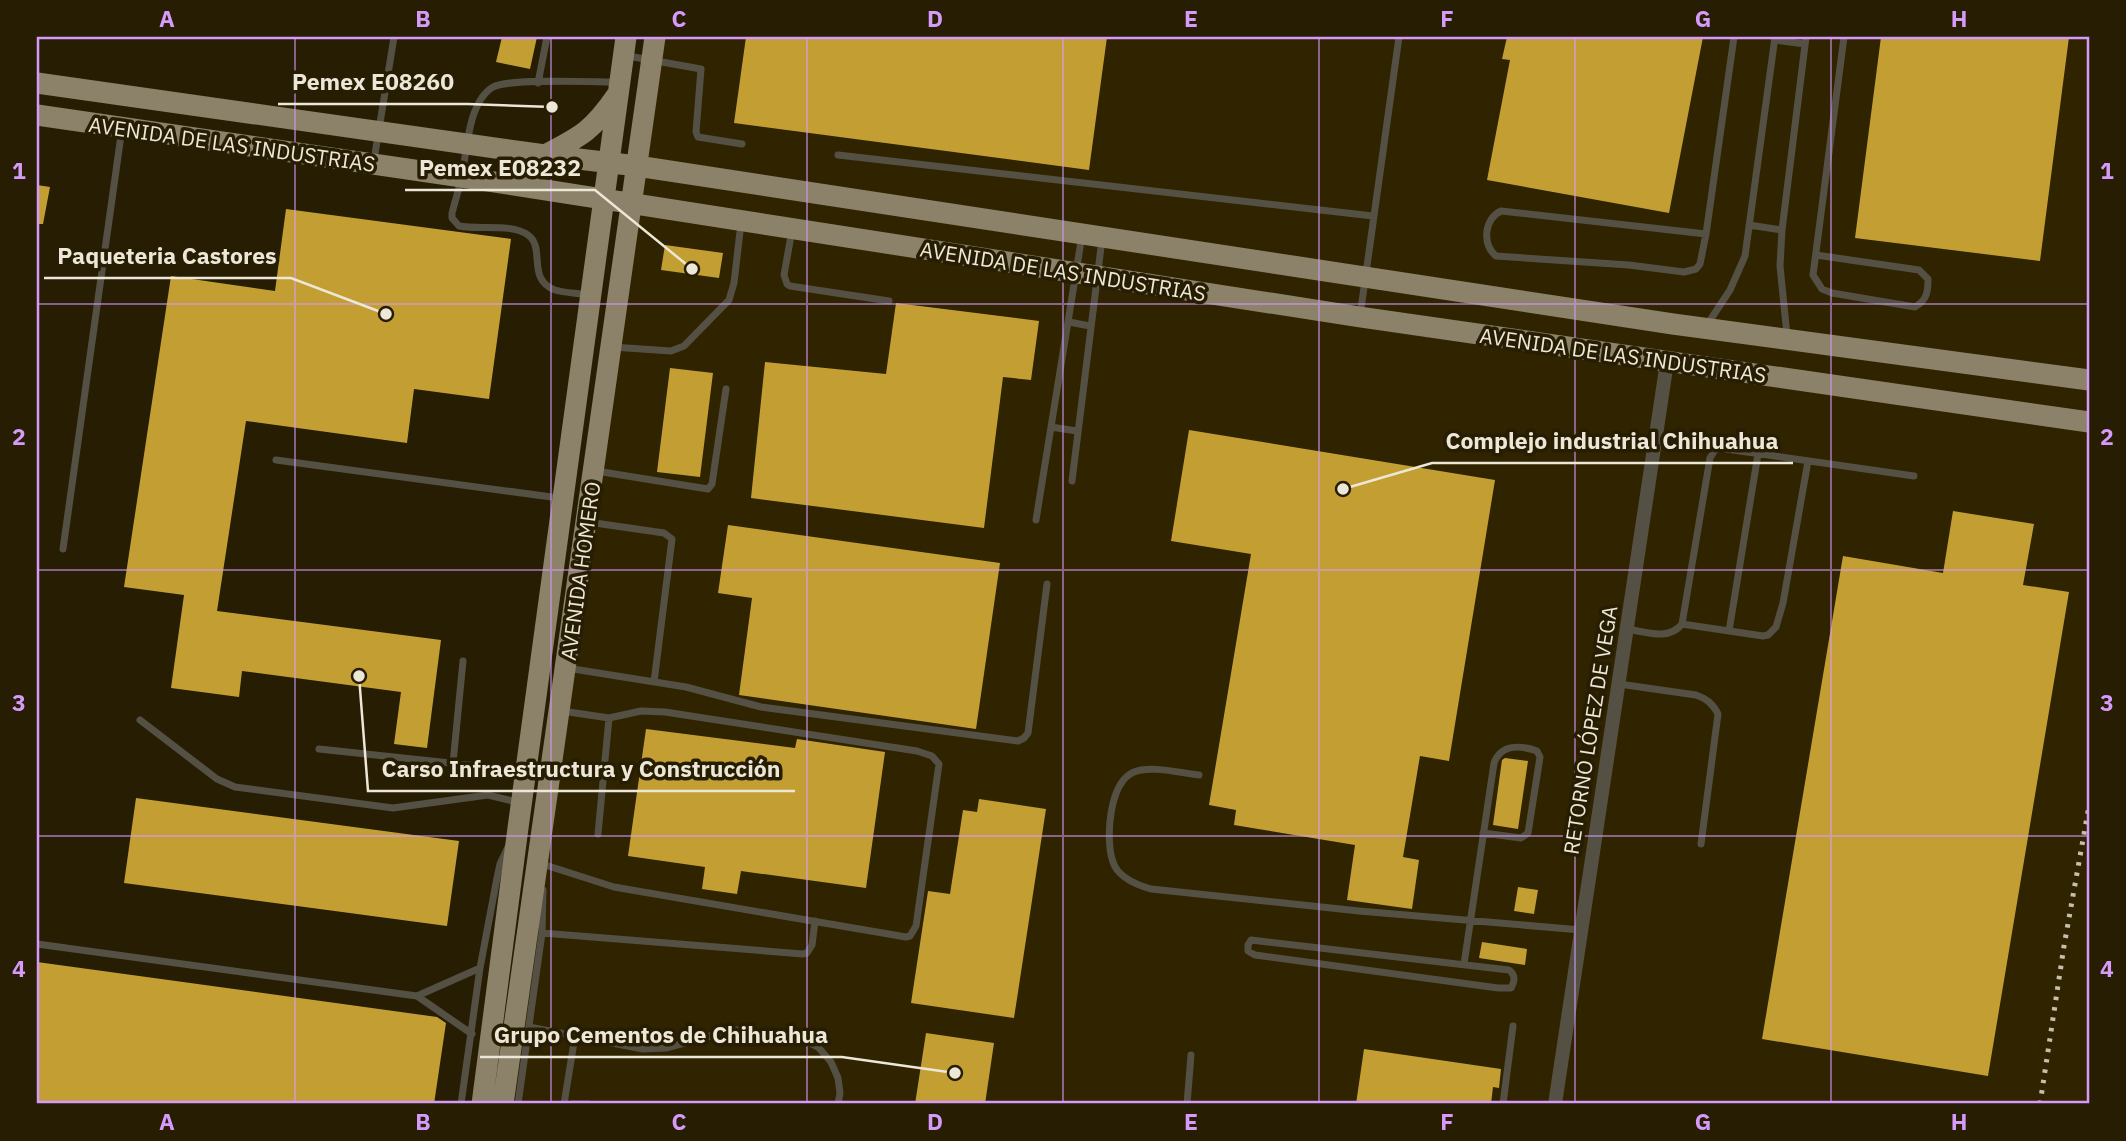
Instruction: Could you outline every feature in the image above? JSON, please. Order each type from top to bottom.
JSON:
[{"type":"main road","name":"AVENIDA HOMERO","points":[[503,1104],[655,37]]},
{"type":"main road","name":"AVENIDA HOMERO","points":[[482,1104],[625,46]]},
{"type":"main road","name":"AVENIDA DE LAS INDUSTRIAS","points":[[37,83],[610,162],[1673,324],[2089,380]]},
{"type":"main road","points":[[545,155],[581,137],[603,116],[619,88]]},
{"type":"main road","name":"AVENIDA DE LAS INDUSTRIAS","points":[[37,115],[462,177],[1360,317],[2089,422]]},
{"type":"main road","points":[[1667,362],[1673,324]]},
{"type":"street","name":"RETORNO LÓPEZ DE VEGA","points":[[1555,1104],[1667,362]]},
{"type":"lane","points":[[374,164],[394,37]]},
{"type":"lane","points":[[538,83],[547,37]]},
{"type":"lane","points":[[1360,317],[1399,37]]},
{"type":"lane","points":[[1706,234],[1501,211],[1497,212],[1490,222],[1487,244],[1496,256],[1629,265],[1684,272],[1696,269],[1700,264],[1706,234],[1734,37]]},
{"type":"lane","points":[[1816,255],[1919,270],[1928,279],[1927,296],[1923,303],[1915,307],[1832,293],[1822,289],[1813,275],[1844,37]]},
{"type":"lane","points":[[1704,328],[1739,272],[1745,256],[1775,38],[1805,41],[1782,230],[1780,266],[1788,340]]},
{"type":"lane","points":[[625,46],[652,59],[701,69],[696,132],[698,137],[743,144]]},
{"type":"lane","points":[[592,296],[554,289],[546,284],[537,272],[534,243],[528,236],[515,230],[463,227],[455,222],[452,213],[477,106],[492,88],[510,83],[538,83],[619,88]]},
{"type":"lane","points":[[63,549],[122,128]]},
{"type":"lane","points":[[838,155],[1373,216]]},
{"type":"lane","points":[[611,347],[671,351],[684,346],[729,300],[734,283],[741,221]]},
{"type":"lane","points":[[1749,225],[1782,230]]},
{"type":"lane","points":[[792,229],[784,275],[786,284],[889,301]]},
{"type":"lane","points":[[1072,481],[1090,326],[1087,275],[1092,236]]},
{"type":"lane","points":[[1036,520],[1069,322],[1087,275],[1092,236]]},
{"type":"lane","points":[[1069,322],[1090,326]]},
{"type":"lane","points":[[594,470],[708,489],[712,484],[726,389]]},
{"type":"lane","points":[[1051,427],[1077,431]]},
{"type":"lane","points":[[1626,629],[1667,634],[1682,625],[1712,453],[1719,448],[1914,476]]},
{"type":"lane","points":[[1729,631],[1758,454]]},
{"type":"lane","points":[[276,460],[564,499]]},
{"type":"lane","points":[[1682,625],[1763,636],[1776,628],[1783,603],[1808,461]]},
{"type":"lane","points":[[587,522],[664,533],[672,539],[654,682]]},
{"type":"lane","points":[[566,668],[686,687],[761,706],[1018,741],[1028,733],[1047,584]]},
{"type":"lane","points":[[453,763],[463,661]]},
{"type":"lane","points":[[1618,684],[1696,695],[1714,706],[1718,714],[1700,844]]},
{"type":"lane","points":[[542,864],[614,887],[906,937],[914,932],[939,764],[925,752],[665,712],[641,711],[609,718],[560,710]]},
{"type":"lane","points":[[598,834],[609,718]]},
{"type":"lane","points":[[140,720],[217,779],[235,787],[393,808],[488,795],[522,803]]},
{"type":"lane","points":[[1464,964],[1469,921],[1483,833],[1495,758],[1511,747],[1536,751],[1540,757],[1528,833],[1521,838],[1483,833]]},
{"type":"lane","points":[[319,748],[526,771]]},
{"type":"lane","points":[[1199,775],[1143,769],[1130,773],[1120,786],[1111,810],[1108,834],[1113,863],[1122,875],[1132,882],[1151,889],[1359,911],[1581,930]]},
{"type":"lane","points":[[461,1104],[480,968],[500,864],[518,828]]},
{"type":"lane","points":[[518,1104],[542,933],[541,838]]},
{"type":"lane","points":[[542,933],[803,954],[807,953],[812,945],[815,921]]},
{"type":"lane","points":[[1251,940],[1464,964],[1509,970],[1514,973],[1513,984],[1511,988],[1499,988],[1255,955],[1248,951],[1248,945],[1251,940]]},
{"type":"lane","points":[[37,944],[417,996],[472,1034]]},
{"type":"lane","points":[[417,996],[480,968]]},
{"type":"lane","points":[[1503,1104],[1513,1026]]},
{"type":"lane","points":[[529,1027],[653,1049],[732,1030],[804,1040],[818,1047],[831,1062],[838,1078],[838,1104]]},
{"type":"lane","points":[[564,1104],[575,1036]]},
{"type":"lane","points":[[1187,1104],[1191,1055]]},
{"type":"lane","points":[[572,1104],[588,1104]]},
{"type":"shaded area","points":[[660,37],[2089,37],[2089,1104],[514,1104]]},
{"type":"building","points":[[502,37],[537,37],[530,69],[496,62]]},
{"type":"building","points":[[746,37],[1107,37],[1089,170],[734,123]]},
{"type":"building","points":[[1507,37],[1703,37],[1669,213],[1487,180],[1510,60],[1502,59]]},
{"type":"building","points":[[1881,37],[2069,37],[2040,261],[1855,238]]},
{"type":"building","points":[[37,185],[50,187],[43,224],[37,224]]},
{"type":"building","points":[[286,209],[511,239],[489,399],[414,389],[407,443],[246,421],[217,611],[441,640],[427,748],[394,744],[401,692],[242,671],[239,697],[171,688],[184,595],[124,587],[171,276],[275,291]]},
{"type":"building","points":[[665,245],[723,253],[719,278],[661,270]]},
{"type":"building","points":[[896,303],[1039,321],[1031,380],[1003,377],[984,528],[751,498],[765,362],[886,374]]},
{"type":"building","points":[[670,368],[713,373],[700,477],[657,472]]},
{"type":"building","points":[[1189,430],[1495,480],[1449,761],[1420,756],[1403,857],[1419,860],[1412,909],[1347,900],[1355,845],[1234,825],[1236,810],[1209,805],[1251,554],[1171,541]]},
{"type":"building","points":[[1953,511],[2034,524],[2023,585],[2069,592],[1988,1076],[1762,1039],[1843,556],[1943,573]]},
{"type":"building","points":[[728,525],[1000,563],[976,729],[739,695],[752,598],[718,593]]},
{"type":"building","points":[[646,729],[795,748],[797,739],[885,752],[866,888],[741,871],[737,894],[702,889],[705,867],[628,856]]},
{"type":"building","points":[[1505,758],[1528,761],[1518,829],[1493,825],[1502,760]]},
{"type":"building","points":[[136,798],[459,841],[447,926],[124,883]]},
{"type":"building","points":[[979,799],[1046,809],[1014,1018],[911,1003],[928,891],[950,894],[963,810],[977,812]]},
{"type":"building","points":[[1518,887],[1538,890],[1534,914],[1514,911]]},
{"type":"building","points":[[1482,942],[1527,949],[1525,965],[1479,958]]},
{"type":"building","points":[[37,962],[437,1017],[446,1023],[434,1104],[37,1104]]},
{"type":"building","points":[[926,1033],[994,1043],[985,1104],[915,1104]]},
{"type":"building","points":[[1364,1049],[1501,1069],[1499,1088],[1493,1087],[1491,1104],[1356,1104]]},
{"type":"railway","points":[[2040,1104],[2089,806]]},
{"type":"place","name":"Pemex E08260","points":[[552,107]]},
{"type":"place","name":"Pemex E08232","points":[[692,269]]},
{"type":"place","name":"Paqueteria Castores","points":[[386,314]]},
{"type":"place","name":"Complejo industrial Chihuahua","points":[[1343,489]]},
{"type":"place","name":"Carso Infraestructura y Construcción","points":[[359,676]]},
{"type":"place","name":"Grupo Cementos de Chihuahua","points":[[955,1073]]}]
